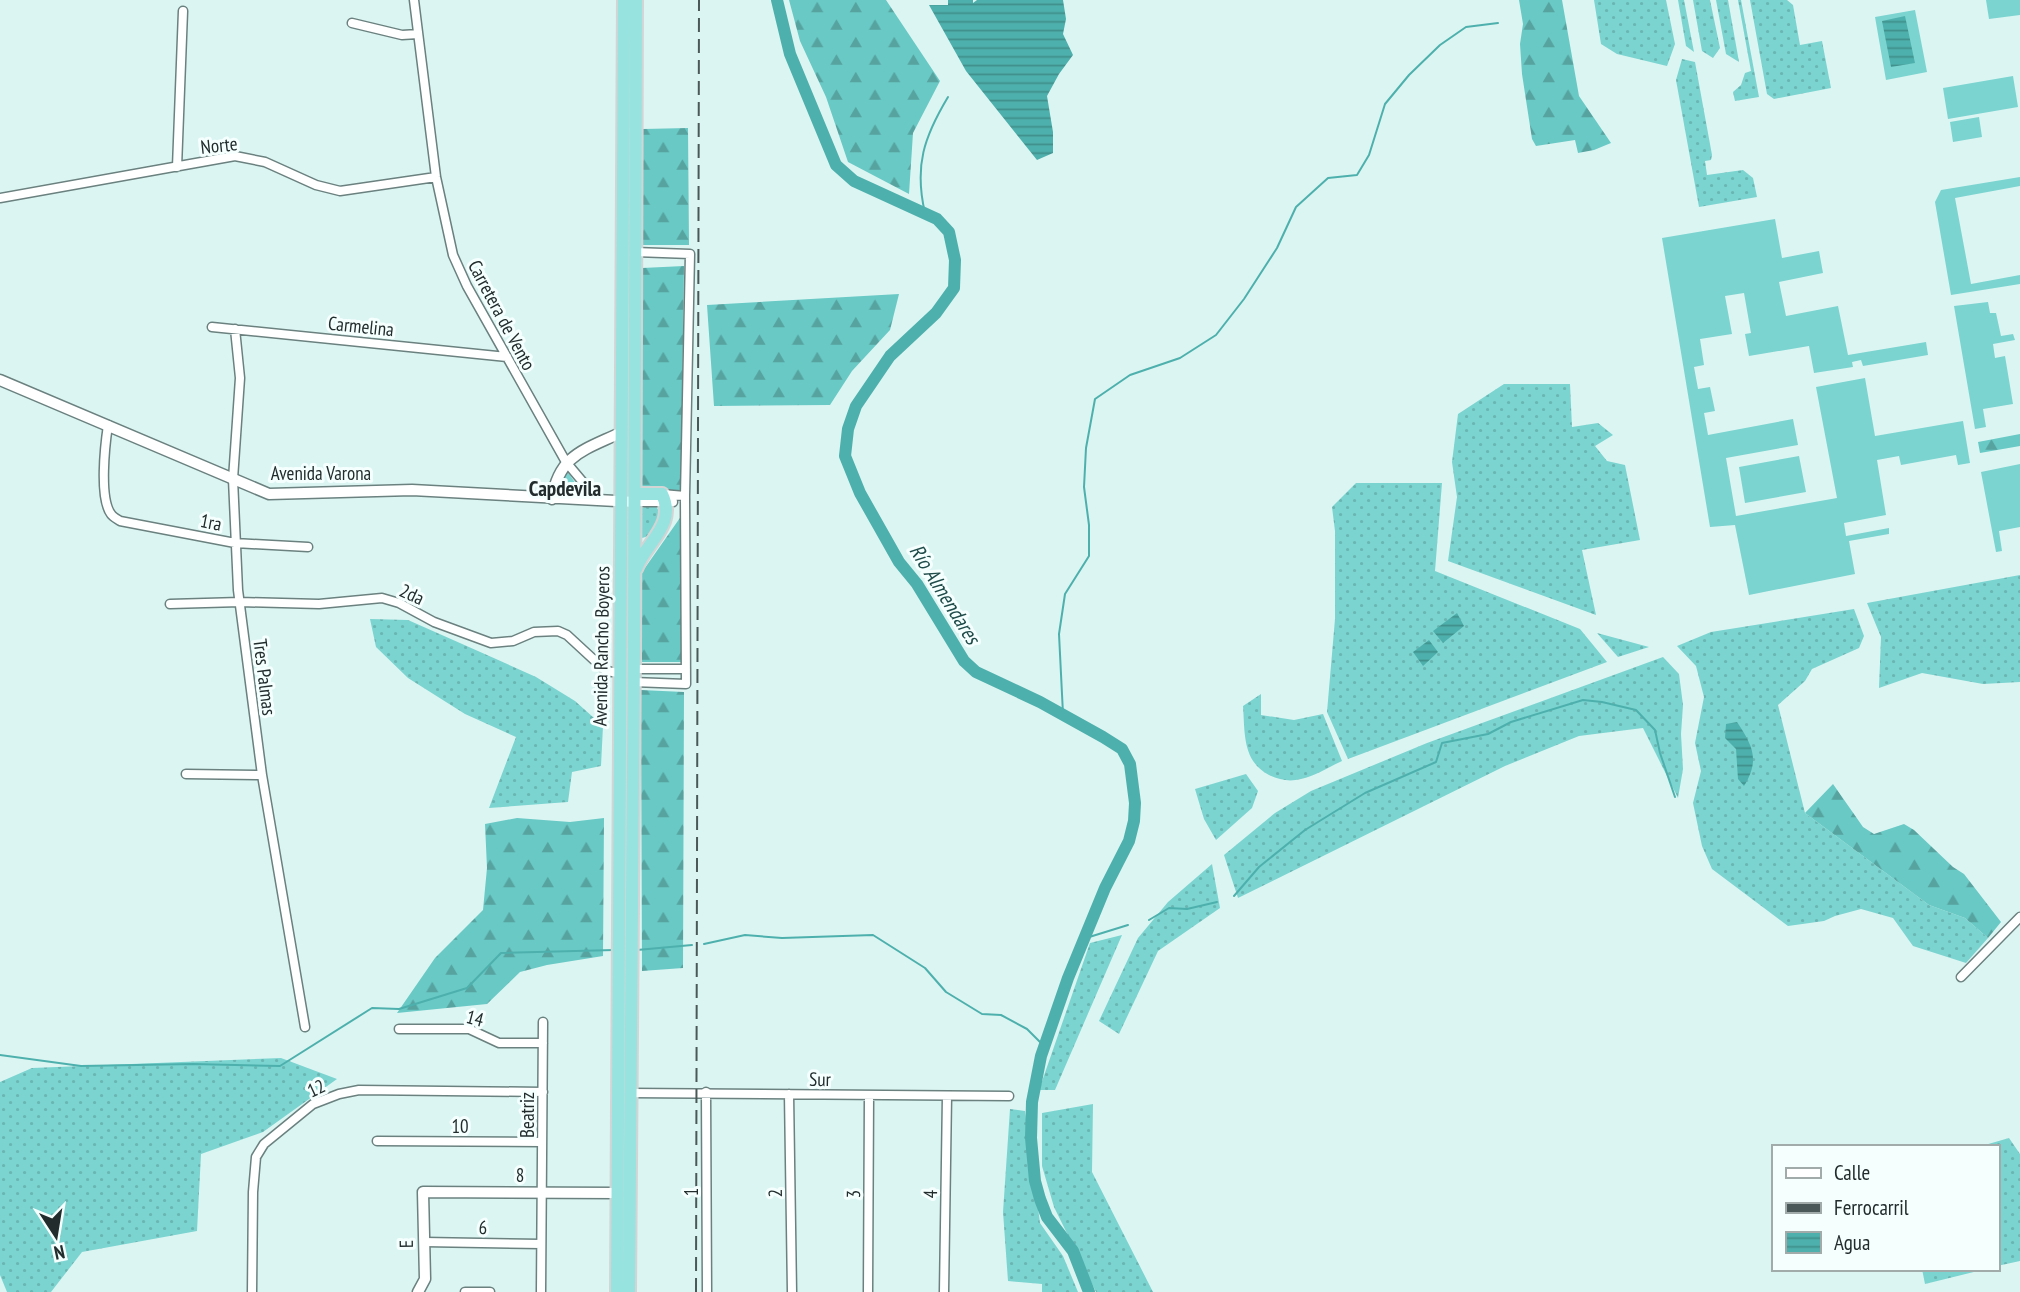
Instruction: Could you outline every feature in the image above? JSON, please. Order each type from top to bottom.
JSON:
[{"type":"highway","name":"Avenida Rancho Boyeros","points":[[617,1292],[625,959],[619,673],[624,0]]},
{"type":"highway","name":"Avenida Rancho Boyeros","points":[[625,939],[633,682],[636,0]]},
{"type":"highway","points":[[634,576],[641,558],[665,520],[667,502],[635,498]]},
{"type":"highway","name":"Avenida Rancho Boyeros","points":[[625,959],[630,1093],[629,1292]]},
{"type":"street","name":"Carretera de Vento","points":[[414,0],[436,177],[453,255],[467,286],[566,462],[598,500]]},
{"type":"street","points":[[177,167],[183,11]]},
{"type":"street","points":[[352,23],[402,35],[418,34]]},
{"type":"street","name":"Norte","points":[[0,198],[235,156],[265,162],[316,185],[340,191],[436,177]]},
{"type":"street","points":[[633,682],[686,684],[685,496],[690,254],[635,253]]},
{"type":"street","name":"Carmelina","points":[[212,327],[507,357]]},
{"type":"street","name":"Tres Palmas","points":[[235,329],[240,378],[233,479],[240,602],[262,775],[305,1027]]},
{"type":"street","name":"Avenida Varona","points":[[0,380],[269,494],[412,490],[552,499],[635,498]]},
{"type":"street","name":"1ra","points":[[108,425],[106,501],[111,514],[120,521],[235,543],[308,547]]},
{"type":"street","points":[[552,499],[555,478],[566,462],[622,432]]},
{"type":"street","points":[[667,502],[685,496]]},
{"type":"street","points":[[667,502],[685,496]]},
{"type":"street","name":"2da","points":[[170,604],[319,604],[382,598],[399,603],[434,622],[491,643],[513,641],[534,632],[558,631],[606,671],[619,673]]},
{"type":"street","points":[[633,669],[686,669]]},
{"type":"street","points":[[186,774],[262,775]]},
{"type":"street","points":[[1961,977],[2020,917]]},
{"type":"street","name":"Beatriz","points":[[541,1292],[543,1021]]},
{"type":"street","name":"14","points":[[399,1029],[469,1029],[499,1043],[542,1043]]},
{"type":"street","name":"12","points":[[252,1292],[256,1157],[264,1144],[313,1104],[359,1090],[543,1092]]},
{"type":"street","name":"1","points":[[706,1092],[707,1292]]},
{"type":"street","name":"Sur","points":[[630,1093],[1009,1096]]},
{"type":"street","name":"2","points":[[789,1094],[792,1292]]},
{"type":"street","name":"3","points":[[868,1292],[869,1096]]},
{"type":"street","name":"4","points":[[944,1292],[947,1096]]},
{"type":"street","name":"10","points":[[377,1141],[542,1142]]},
{"type":"street","name":"8","points":[[423,1192],[618,1193]]},
{"type":"street","name":"E","points":[[418,1292],[425,1279],[423,1192]]},
{"type":"street","name":"6","points":[[424,1242],[541,1244]]},
{"type":"street","points":[[465,1292],[491,1292]]},
{"type":"shaded area","points":[[1594,0],[1666,0],[1675,44],[1667,66],[1617,54],[1601,44]]},
{"type":"shaded area","points":[[1678,0],[1684,0],[1694,52],[1686,46]]},
{"type":"shaded area","points":[[1693,0],[1710,0],[1720,48],[1713,58],[1702,51]]},
{"type":"shaded area","points":[[1716,0],[1728,0],[1739,62],[1726,54]]},
{"type":"shaded area","points":[[1738,0],[1741,0],[1759,97],[1735,101],[1733,92],[1741,85],[1745,73],[1751,71]]},
{"type":"shaded area","points":[[1750,0],[1787,0],[1793,5],[1800,45],[1822,41],[1831,88],[1774,99],[1767,94]]},
{"type":"shaded area","points":[[1986,0],[2020,0],[2020,15],[1989,19]]},
{"type":"shaded area","points":[[1915,10],[1927,72],[1886,80],[1875,17]]},
{"type":"shaded area","points":[[1682,59],[1695,62],[1712,155],[1711,160],[1705,161],[1707,175],[1743,170],[1753,178],[1757,197],[1699,207],[1676,80]]},
{"type":"shaded area","points":[[2013,76],[2018,107],[1948,119],[1943,88]]},
{"type":"shaded area","points":[[1979,117],[1982,137],[1953,142],[1950,122]]},
{"type":"shaded area","points":[[2020,177],[2020,186],[1955,198],[1971,284],[2020,275],[2020,284],[1951,295],[1935,202],[1941,190]]},
{"type":"shaded area","points":[[1775,219],[1782,258],[1819,251],[1823,273],[1779,282],[1786,316],[1838,306],[1848,355],[1926,342],[1928,355],[1863,366],[1861,360],[1852,362],[1853,367],[1814,373],[1809,346],[1749,356],[1745,334],[1751,333],[1744,293],[1725,296],[1732,334],[1700,339],[1704,365],[1694,367],[1698,389],[1710,387],[1715,411],[1704,413],[1708,435],[1793,419],[1798,445],[1726,458],[1736,516],[1837,498],[1816,387],[1865,378],[1875,436],[1963,421],[1970,463],[1958,465],[1956,455],[1901,465],[1899,456],[1877,460],[1886,515],[1844,523],[1846,536],[1889,528],[1889,534],[1849,541],[1855,574],[1749,595],[1735,525],[1710,527],[1662,238]]},
{"type":"shaded area","points":[[1988,302],[1990,313],[1996,313],[2001,336],[2013,334],[2015,340],[1993,344],[1995,358],[2005,356],[2013,404],[1983,409],[1986,427],[1975,429],[1954,306]]},
{"type":"shaded area","points":[[1504,384],[1570,384],[1572,427],[1598,423],[1613,435],[1595,446],[1607,461],[1625,465],[1640,540],[1582,550],[1596,615],[1448,561],[1457,497],[1452,462],[1458,414]]},
{"type":"shaded area","points":[[1799,456],[1806,492],[1745,503],[1739,467]]},
{"type":"shaded area","points":[[2020,464],[2020,527],[1999,531],[2002,551],[1996,552],[1981,472]]},
{"type":"shaded area","points":[[567,471],[583,494],[559,495]]},
{"type":"shaded area","points":[[1356,483],[1442,483],[1435,571],[1580,629],[1607,662],[1348,759],[1327,712],[1335,619],[1335,531],[1332,507]]},
{"type":"shaded area","points":[[656,506],[661,515],[649,536],[642,538],[640,509]]},
{"type":"shaded area","points":[[2020,575],[2020,682],[1983,684],[1922,673],[1879,688],[1881,637],[1867,603]]},
{"type":"shaded area","points":[[1854,609],[1864,636],[1859,648],[1812,669],[1805,681],[1778,705],[1805,813],[1929,905],[1965,918],[1988,938],[1966,963],[1913,946],[1893,918],[1861,909],[1824,921],[1788,926],[1712,869],[1702,846],[1693,803],[1701,771],[1695,743],[1704,697],[1696,666],[1677,646],[1711,632]]},
{"type":"shaded area","points":[[370,619],[408,620],[536,677],[575,701],[603,726],[601,766],[572,772],[568,802],[489,808],[516,737],[465,714],[408,678],[376,647]]},
{"type":"shaded area","points":[[1597,633],[1649,647],[1618,657]]},
{"type":"shaded area","points":[[1663,657],[1679,674],[1683,705],[1683,769],[1678,798],[1643,728],[1579,736],[1505,766],[1238,898],[1224,855],[1275,813],[1311,791],[1427,743]]},
{"type":"shaded area","points":[[1261,694],[1261,715],[1294,720],[1323,714],[1342,761],[1311,776],[1293,780],[1277,778],[1260,769],[1249,754],[1243,706]]},
{"type":"shaded area","points":[[1246,774],[1258,791],[1252,808],[1216,840],[1204,819],[1195,789]]},
{"type":"shaded area","points":[[1212,864],[1220,908],[1158,951],[1119,1034],[1099,1021],[1138,938],[1168,902]]},
{"type":"shaded area","points":[[1122,935],[1055,1090],[1039,1090],[1090,943]]},
{"type":"shaded area","points":[[281,1058],[337,1079],[263,1132],[201,1154],[197,1231],[82,1252],[51,1292],[7,1292],[0,1275],[0,1082],[32,1068]]},
{"type":"shaded area","points":[[1093,1104],[1092,1172],[1153,1292],[1096,1292],[1054,1207],[1042,1166],[1042,1113]]},
{"type":"shaded area","points":[[1010,1109],[1025,1111],[1040,1223],[1063,1256],[1078,1292],[1042,1292],[1042,1284],[1008,1281],[1003,1212]]},
{"type":"shaded area","points":[[2009,1138],[2020,1154],[2020,1261],[1999,1266],[1999,1145],[1985,1145]]},
{"type":"shaded area","points":[[1922,1271],[1978,1271],[1925,1284]]},
{"type":"green space","points":[[789,0],[886,0],[940,81],[913,133],[909,194],[848,162],[826,97],[800,41]]},
{"type":"green space","points":[[1519,0],[1562,0],[1579,96],[1611,143],[1578,153],[1575,140],[1536,146],[1532,139],[1522,74],[1520,44],[1523,24]]},
{"type":"green space","points":[[688,128],[689,245],[642,245],[643,129]]},
{"type":"green space","points":[[684,266],[681,491],[642,488],[642,268]]},
{"type":"green space","points":[[899,294],[890,330],[852,371],[830,405],[714,406],[707,305]]},
{"type":"green space","points":[[2020,434],[2020,446],[1980,453],[1978,442]]},
{"type":"green space","points":[[682,515],[685,662],[642,662],[640,575]]},
{"type":"green space","points":[[641,690],[684,692],[683,968],[642,971]]},
{"type":"green space","points":[[1833,784],[1863,827],[1874,834],[1904,824],[1964,874],[2001,922],[1988,938],[1965,918],[1929,905],[1805,813]]},
{"type":"green space","points":[[517,818],[570,822],[604,818],[603,956],[520,972],[487,1004],[397,1013],[435,958],[483,910],[487,868],[485,824]]},
{"type":"water","points":[[948,0],[973,0],[973,3],[977,0],[1063,0],[1066,19],[1063,34],[1073,55],[1047,96],[1053,132],[1053,153],[1037,160],[966,71],[929,5],[948,5]]},
{"type":"water","points":[[1905,16],[1915,63],[1891,67],[1882,21]]},
{"type":"water","points":[[1457,613],[1464,626],[1443,643],[1433,631]]},
{"type":"water","points":[[1429,640],[1438,652],[1423,666],[1413,652]]},
{"type":"water","points":[[1737,722],[1747,738],[1753,761],[1744,786],[1738,779],[1736,749],[1725,738],[1726,724]]},
{"type":"waterway","name":"Río Almendares","points":[[777,0],[790,54],[836,165],[854,181],[937,219],[949,232],[955,260],[954,288],[936,313],[890,356],[856,406],[848,429],[845,456],[860,493],[899,562],[917,584],[964,661],[976,672],[1040,702],[1103,737],[1122,749],[1130,764],[1135,803],[1129,841],[1105,888],[1068,978],[1041,1056],[1032,1102],[1031,1138],[1035,1181],[1040,1199],[1047,1217],[1073,1251],[1089,1292]]},
{"type":"waterway","points":[[1063,714],[1059,634],[1065,594],[1089,556],[1089,525],[1084,487],[1086,448],[1095,399],[1130,375],[1180,358],[1216,335],[1244,299],[1277,248],[1296,207],[1328,178],[1357,175],[1369,155],[1385,104],[1409,75],[1440,45],[1466,27],[1498,23]]},
{"type":"waterway","points":[[925,213],[921,181],[923,152],[948,97]]},
{"type":"waterway","points":[[1234,896],[1259,867],[1305,830],[1365,793],[1436,762],[1442,743],[1488,734],[1511,722],[1583,700],[1636,710],[1655,730],[1675,797]]},
{"type":"waterway","points":[[1149,920],[1169,908],[1187,909],[1217,902]]},
{"type":"waterway","points":[[1086,938],[1128,925]]},
{"type":"waterway","points":[[704,944],[745,935],[782,938],[873,935],[925,968],[946,992],[982,1014],[1001,1015],[1027,1029],[1045,1047]]},
{"type":"waterway","points":[[637,950],[692,945]]},
{"type":"waterway","points":[[0,1055],[81,1066],[280,1066],[372,1008],[399,1009],[467,988],[501,953],[614,950]]},
{"type":"railway","points":[[696,1292],[699,0]]},
{"type":"district","name":"Capdevila","points":[[565,488]]}]
